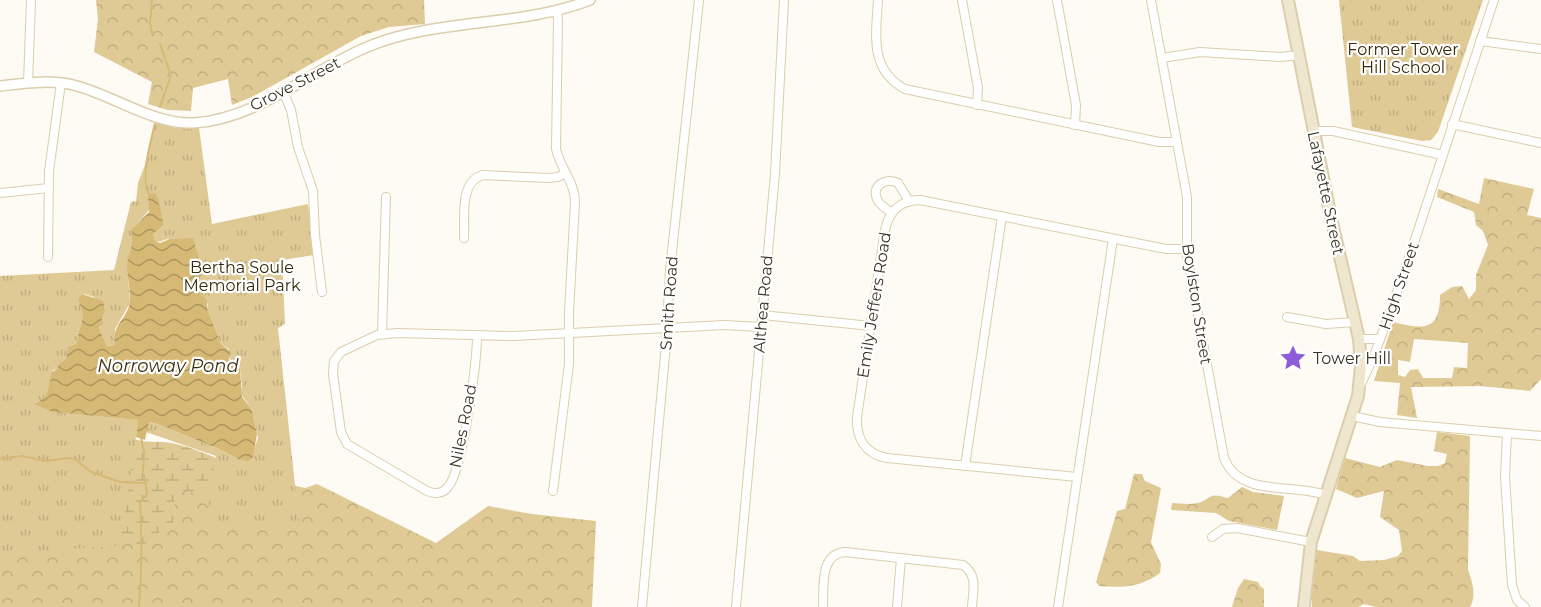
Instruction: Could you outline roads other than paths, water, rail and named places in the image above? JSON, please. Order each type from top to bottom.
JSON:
[{"type":"main road","name":"Lafayette Street","points":[[1288,0],[1332,225],[1359,339],[1360,386]]},
{"type":"main road","name":"High Street","points":[[1304,607],[1311,542],[1360,386]]},
{"type":"street","points":[[28,83],[31,0]]},
{"type":"street","name":"Grove Street","points":[[0,86],[61,83],[86,89],[164,119],[185,123],[206,121],[232,114],[283,92],[360,50],[390,39],[557,10],[591,0]]},
{"type":"street","name":"Smith Road","points":[[642,607],[667,327],[668,285],[699,0]]},
{"type":"street","name":"Althea Road","points":[[736,607],[775,174],[784,0]]},
{"type":"street","points":[[878,0],[876,51],[880,65],[890,78],[910,91],[1162,143],[1177,142]]},
{"type":"street","points":[[962,0],[979,92],[977,105]]},
{"type":"street","points":[[1057,0],[1076,105],[1075,125]]},
{"type":"street","name":"Boylston Street","points":[[1152,0],[1188,203],[1187,249],[1221,447],[1226,463],[1235,475],[1248,483],[1308,490],[1326,495]]},
{"type":"street","name":"High Street","points":[[1360,386],[1380,339],[1494,0]]},
{"type":"street","points":[[553,491],[569,364],[575,198],[573,185],[558,155],[555,139],[557,10]]},
{"type":"street","points":[[1480,40],[1541,49]]},
{"type":"street","points":[[1162,58],[1200,52],[1284,57],[1299,55]]},
{"type":"street","points":[[48,257],[49,188],[61,83]]},
{"type":"street","points":[[283,92],[291,110],[298,147],[313,191],[313,218],[322,292]]},
{"type":"street","points":[[1452,124],[1541,143]]},
{"type":"street","points":[[1313,131],[1333,131],[1443,155]]},
{"type":"street","points":[[464,238],[466,192],[474,178],[483,175],[548,178],[566,173]]},
{"type":"street","points":[[892,213],[880,203],[876,190],[881,183],[891,180],[898,183],[909,201],[925,201],[1166,249],[1187,249]]},
{"type":"street","points":[[0,193],[49,188]]},
{"type":"street","points":[[382,334],[386,198]]},
{"type":"street","name":"Emily Jeffers Road","points":[[909,201],[892,213],[885,230],[857,422],[859,437],[863,445],[882,458],[1077,477]]},
{"type":"street","points":[[965,466],[1002,216]]},
{"type":"street","points":[[1058,607],[1113,239]]},
{"type":"street","points":[[762,315],[871,326]]},
{"type":"street","points":[[1287,317],[1326,324],[1355,322]]},
{"type":"street","name":"Niles Road","points":[[477,335],[459,459],[448,487],[442,492],[435,493],[422,489],[347,444],[342,435],[333,374],[336,358],[345,350],[382,334],[477,335],[724,325],[761,327]]},
{"type":"street","points":[[1359,339],[1380,339]]},
{"type":"street","points":[[1352,416],[1380,422],[1541,436]]},
{"type":"street","points":[[1506,433],[1505,477],[1512,585],[1517,600],[1525,607]]},
{"type":"street","points":[[1212,537],[1223,530],[1237,528],[1311,542]]},
{"type":"street","points":[[823,607],[826,566],[834,554],[845,552],[966,566],[974,578],[972,607]]},
{"type":"street","points":[[897,607],[901,558]]},
{"type":"water","name":"Norroway Pond","points":[[155,193],[162,213],[163,225],[153,234],[155,241],[160,243],[170,239],[193,238],[201,268],[200,291],[207,300],[207,308],[221,344],[231,352],[229,360],[240,369],[242,397],[252,410],[257,434],[253,457],[249,461],[238,459],[157,424],[149,422],[145,440],[136,437],[138,420],[53,412],[34,404],[46,395],[52,372],[57,369],[59,363],[66,359],[68,347],[77,343],[82,319],[78,300],[82,294],[103,301],[105,311],[99,328],[107,346],[115,345],[115,333],[130,302],[127,267],[132,243],[131,230],[149,212],[148,197]]},
{"type":"waterway","points":[[152,0],[150,22],[152,34]]},
{"type":"waterway","points":[[160,44],[171,75],[160,107]]},
{"type":"waterway","points":[[151,197],[146,182],[146,173],[148,152],[155,125]]},
{"type":"waterway","points":[[139,607],[140,502],[147,492],[141,437]]},
{"type":"waterway","points":[[0,459],[22,456],[45,461],[69,458],[75,459],[91,472],[120,482],[146,483]]},
{"type":"place","name":"Tower Hill","points":[[1293,358]]},
{"type":"park label","name":"Former Tower Hill School","points":[[1403,58]]},
{"type":"park label","name":"Bertha Soule Memorial Park","points":[[242,276]]}]
